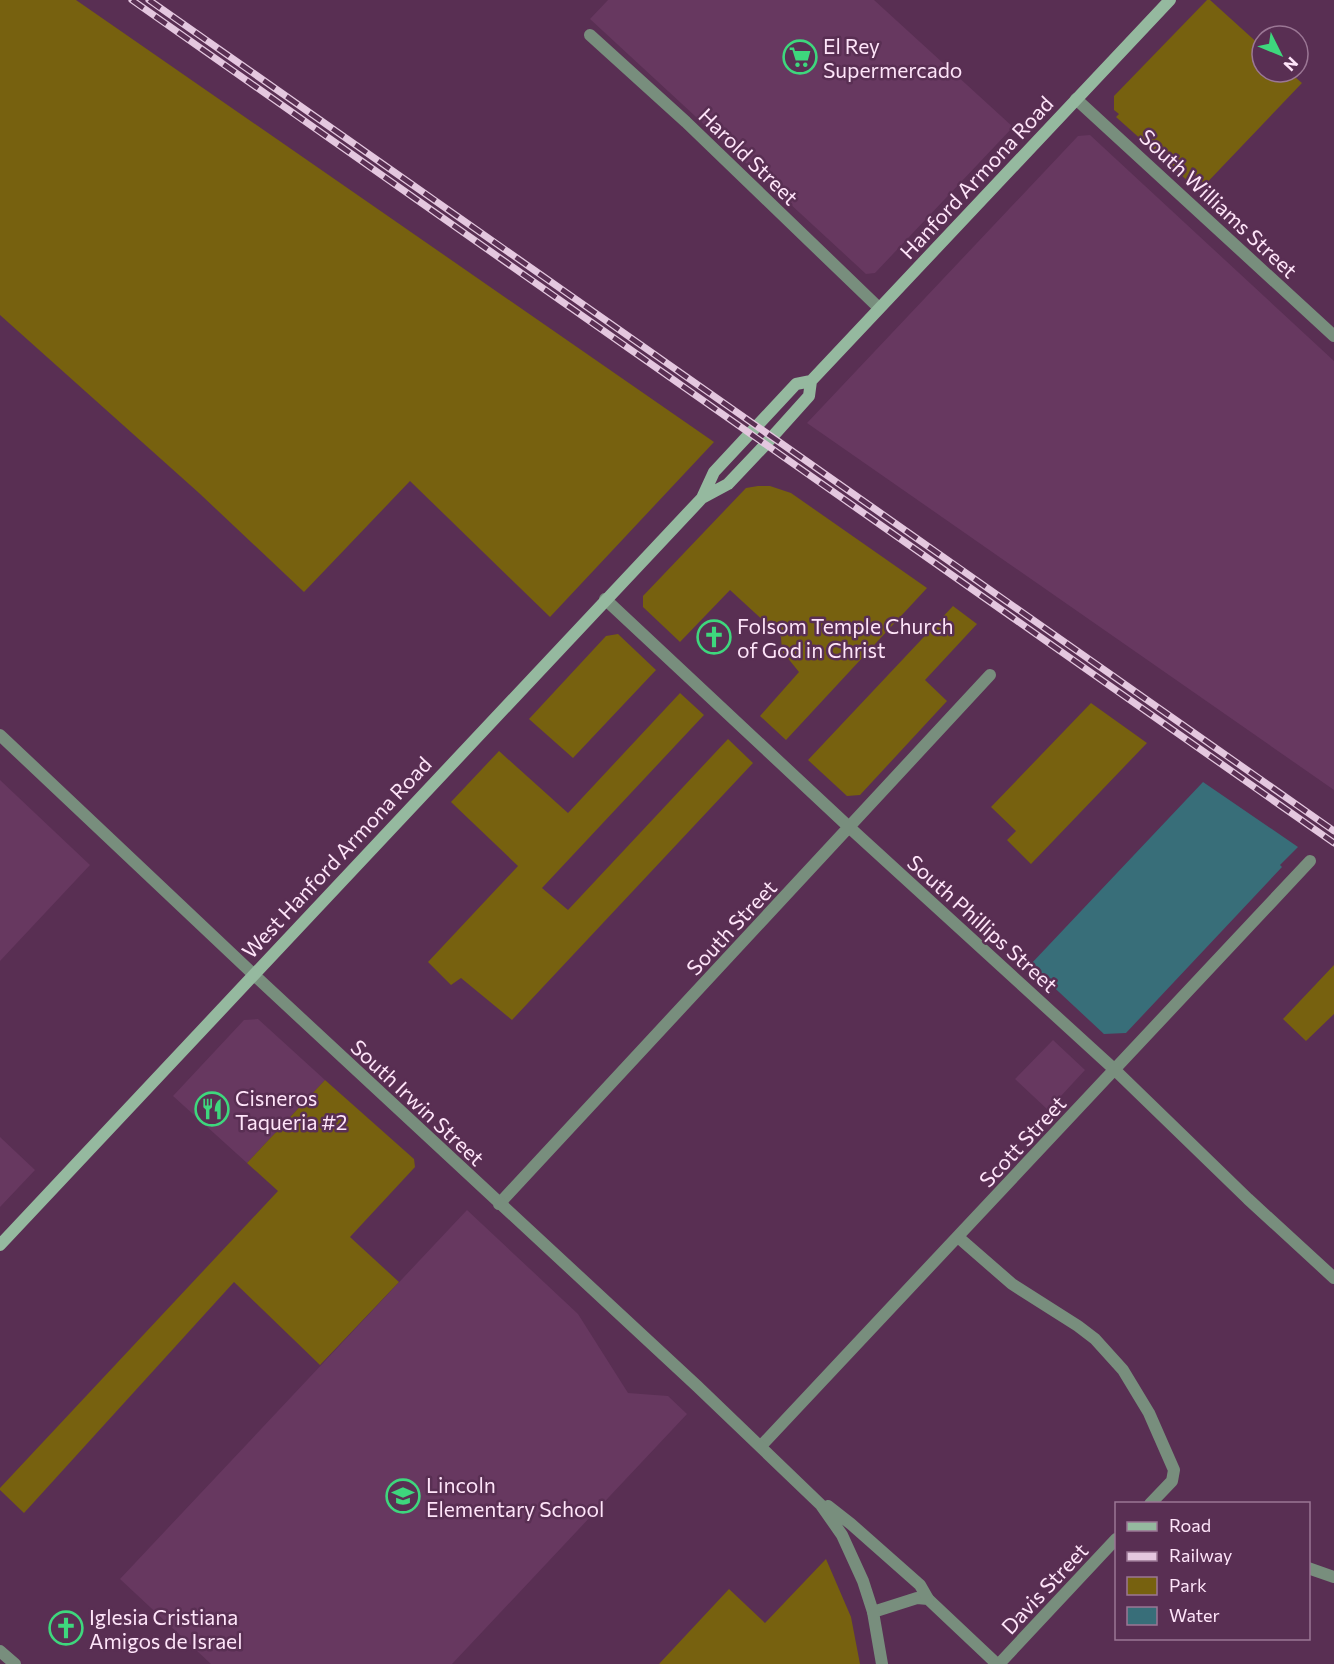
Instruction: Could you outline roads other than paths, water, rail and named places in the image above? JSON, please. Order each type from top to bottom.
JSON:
[{"type":"main road","name":"Hanford Armona Road","points":[[702,498],[728,484],[765,445],[809,396],[811,381],[1170,0]]},
{"type":"main road","name":"Hanford Armona Road","points":[[702,498],[714,472],[749,434],[796,384],[811,381]]},
{"type":"main road","name":"West Hanford Armona Road","points":[[0,1245],[702,498]]},
{"type":"street","name":"Harold Street","points":[[590,35],[686,122],[879,308]]},
{"type":"street","name":"South Williams Street","points":[[1076,99],[1334,336]]},
{"type":"street","name":"South Phillips Street","points":[[605,599],[850,828],[1115,1070],[1248,1199],[1334,1278]]},
{"type":"street","name":"South Street","points":[[499,1204],[990,675]]},
{"type":"street","name":"South Irwin Street","points":[[0,735],[812,1495]]},
{"type":"street","name":"Scott Street","points":[[761,1446],[1310,861]]},
{"type":"street","points":[[958,1237],[1012,1284],[1078,1326],[1102,1346],[1123,1370],[1149,1413],[1174,1470],[1172,1481],[1151,1502]]},
{"type":"street","points":[[812,1495],[888,1556],[920,1586],[928,1599],[998,1664]]},
{"type":"street","points":[[812,1495],[828,1513],[848,1545],[863,1581],[873,1612],[882,1664]]},
{"type":"street","name":"Davis Street","points":[[998,1664],[1115,1540]]},
{"type":"street","points":[[1310,1569],[1334,1577]]},
{"type":"street","points":[[873,1612],[917,1598],[928,1599]]},
{"type":"street","points":[[0,1650],[15,1664]]},
{"type":"water","points":[[1203,782],[1298,847],[1280,865],[1282,867],[1126,1033],[1104,1034],[1030,965]]},
{"type":"railway","points":[[132,0],[1334,843]]},
{"type":"railway","points":[[149,0],[1334,831]]},
{"type":"place","name":"El Rey Supermercado","points":[[800,57]]},
{"type":"place","name":"Folsom Temple Church of God in Christ","points":[[714,637]]},
{"type":"place","name":"Cisneros Taqueria #2","points":[[212,1109]]},
{"type":"place","name":"Lincoln Elementary School","points":[[403,1496]]},
{"type":"place","name":"Iglesia Cristiana Amigos de Israel","points":[[66,1628]]}]
